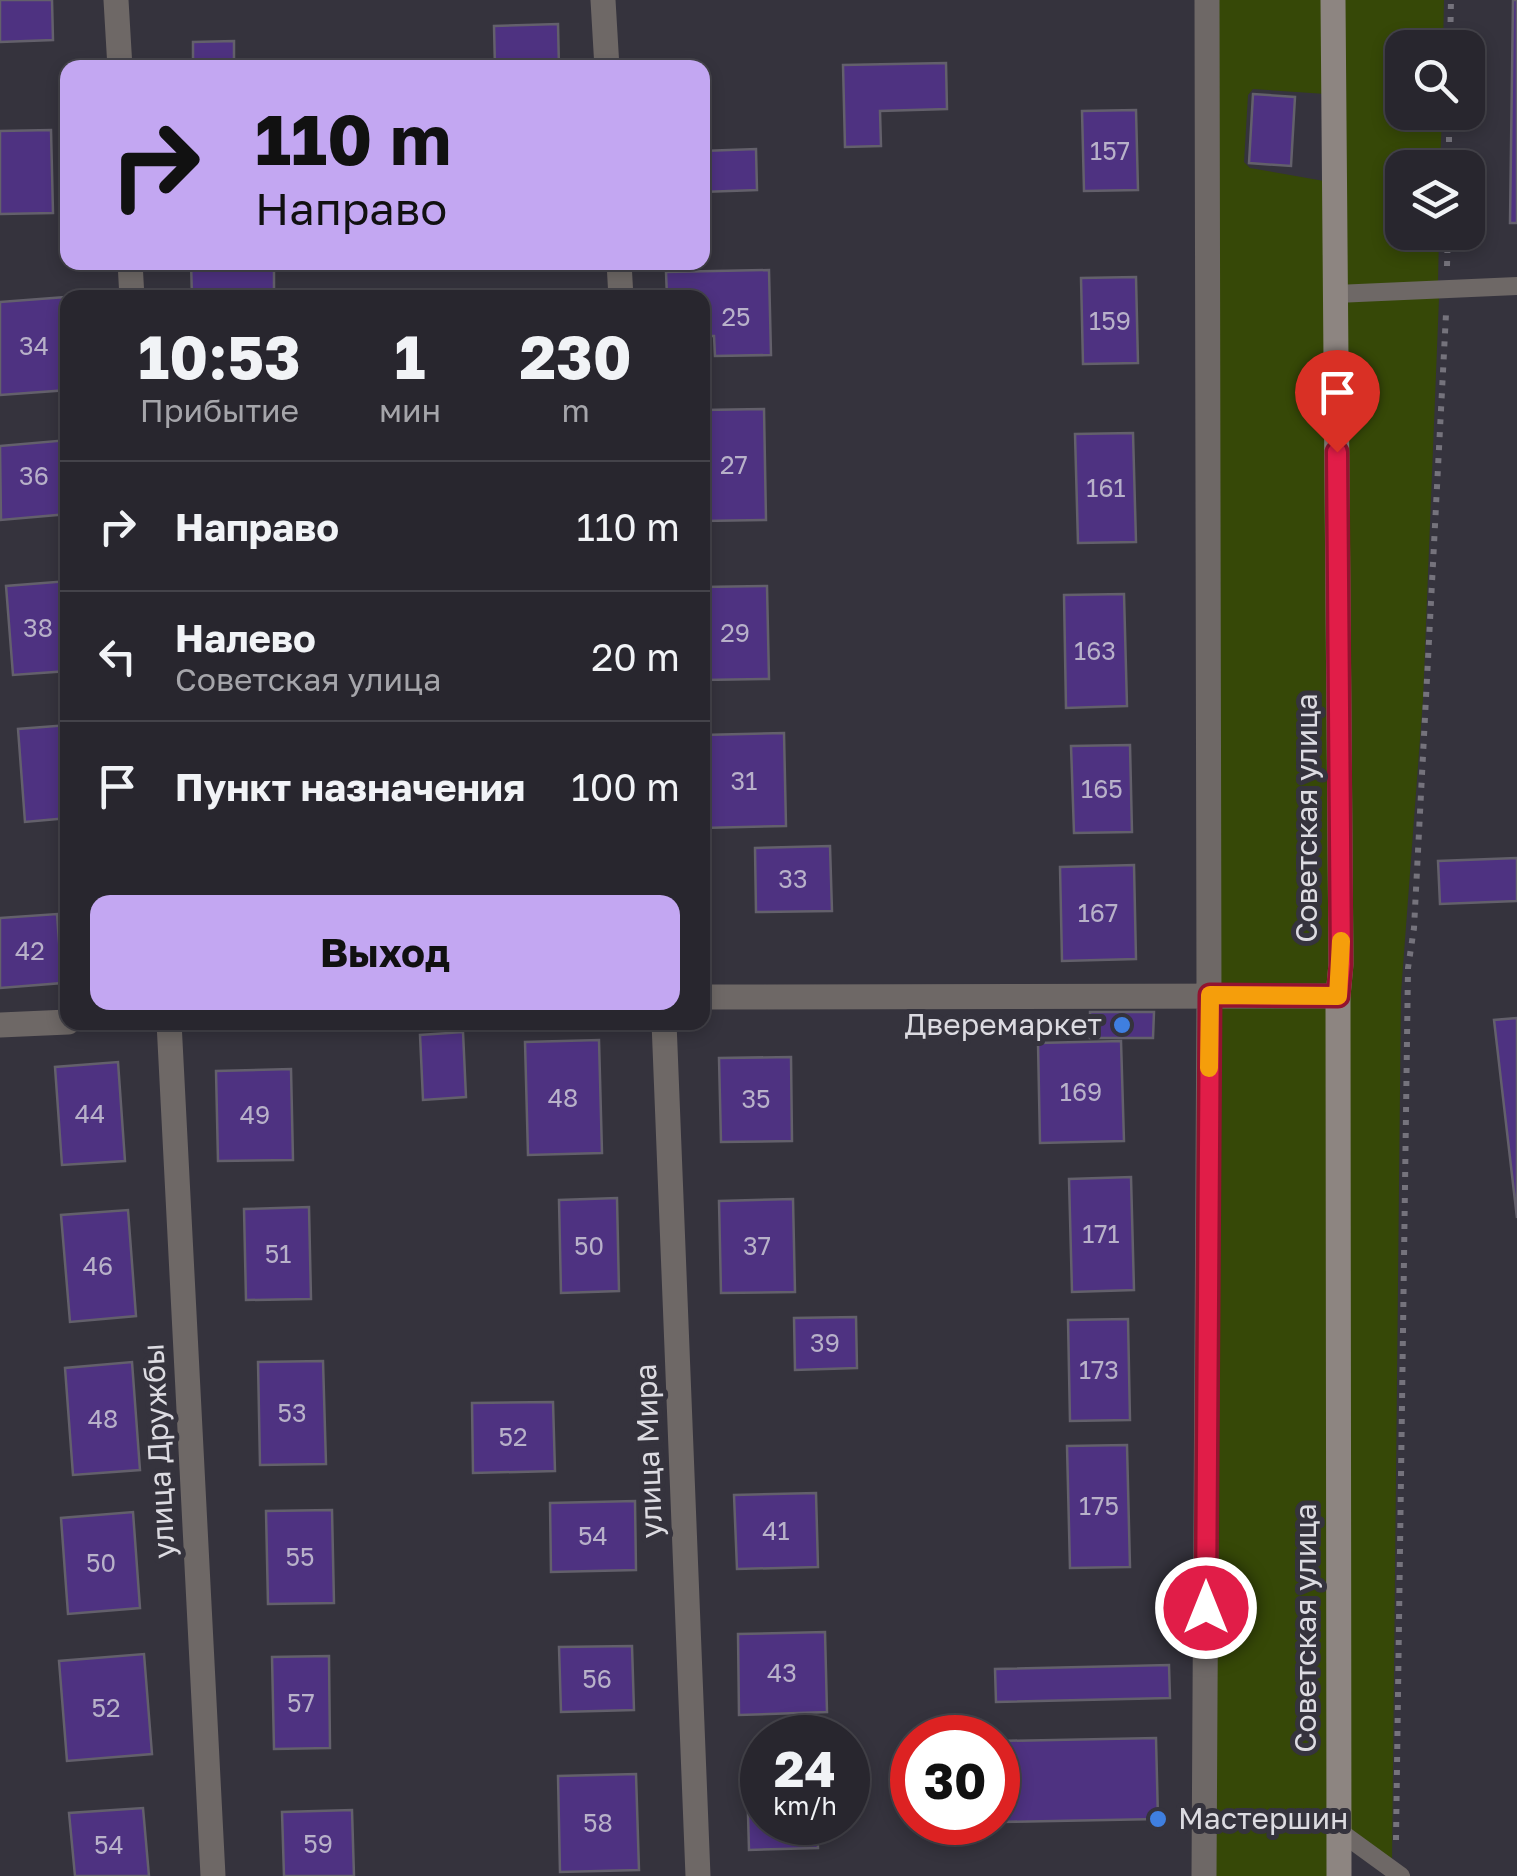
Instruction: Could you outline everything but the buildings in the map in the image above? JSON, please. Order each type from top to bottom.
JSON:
[{"type":"main road","name":"Советская улица","points":[[1334,0],[1341,964],[1339,1876]]},
{"type":"street","points":[[116,0],[120,60]]},
{"type":"street","points":[[602,0],[606,60]]},
{"type":"street","points":[[1204,1876],[1210,995],[1208,0]]},
{"type":"street","points":[[710,997],[1338,996]]},
{"type":"street","points":[[0,1025],[60,1022]]},
{"type":"street","name":"улица Дружбы","points":[[169,1030],[213,1876]]},
{"type":"street","name":"улица Мира","points":[[664,1030],[698,1876]]},
{"type":"lane","points":[[1336,294],[1517,286]]},
{"type":"lane","points":[[1339,1831],[1399,1874]]},
{"type":"path","points":[[1450,0],[1450,30]]},
{"type":"path","points":[[1399,1874],[1408,968],[1414,928],[1448,250]]},
{"type":"green space","points":[[1213,0],[1323,0],[1326,94],[1253,89],[1248,95],[1244,162],[1250,168],[1324,181],[1332,986],[1215,985]]},
{"type":"green space","points":[[1342,0],[1444,0],[1443,30],[1385,30],[1385,130],[1441,130],[1441,150],[1385,150],[1385,250],[1439,250],[1438,282],[1345,288]]},
{"type":"green space","points":[[1439,298],[1423,699],[1401,993],[1392,1861],[1344,1828],[1345,300]]},
{"type":"green space","points":[[1328,1004],[1328,1876],[1214,1876],[1217,1007]]},
{"type":"slow traffic","points":[[1209,1068],[1210,995],[1338,996],[1341,941]]},
{"type":"place","name":"Дверемаркет","points":[[1122,1025]]},
{"type":"place","name":"Мастершин","points":[[1158,1819]]},
{"type":"route","points":[[1206,1608],[1210,995],[1338,996],[1341,964],[1337,452]]}]
